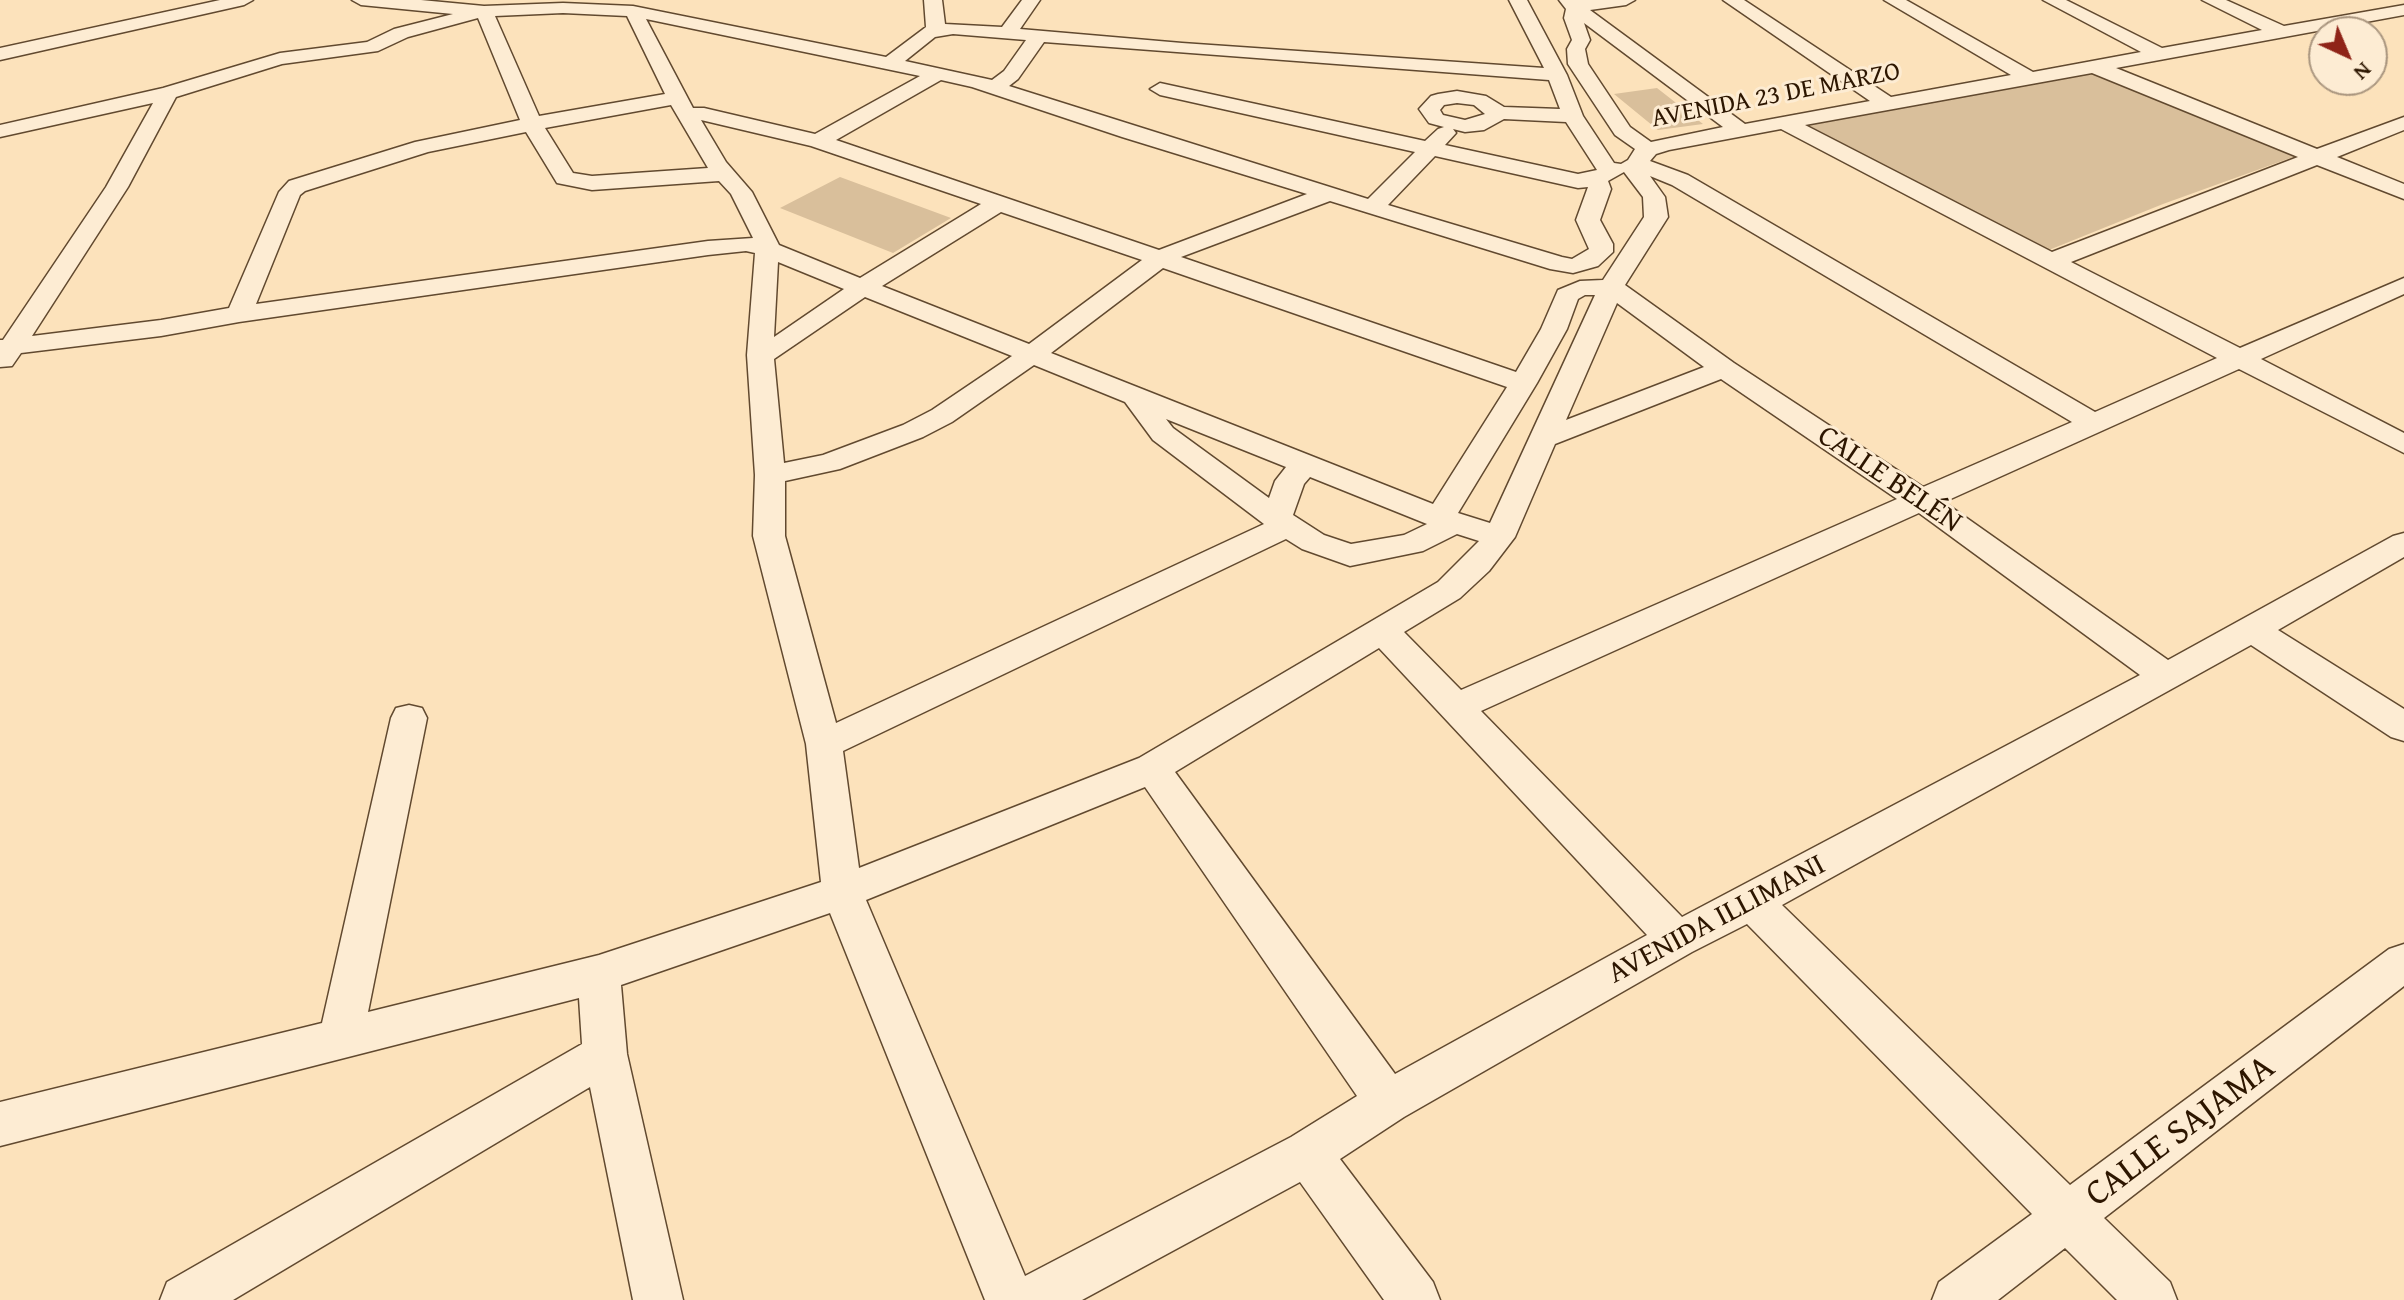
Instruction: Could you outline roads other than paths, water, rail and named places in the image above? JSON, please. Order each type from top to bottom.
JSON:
[{"type":"street","points":[[0,54],[244,0]]},
{"type":"street","points":[[361,0],[484,11],[563,8],[633,11],[938,74],[994,88],[1372,208],[1573,266],[1589,261],[1601,252],[1601,244],[1588,220],[1600,189],[1625,166]]},
{"type":"street","points":[[933,0],[936,30]]},
{"type":"street","points":[[1008,32],[1031,0]]},
{"type":"street","points":[[0,1124],[599,974],[842,892],[1152,768],[1449,590],[1478,563],[1499,537],[1611,287],[1657,211],[1654,197],[1573,116],[1557,75],[1518,0]]},
{"type":"street","points":[[1569,4],[1626,0]]},
{"type":"street","points":[[1732,0],[1886,103]]},
{"type":"street","points":[[1893,0],[2028,77]]},
{"type":"street","points":[[2052,0],[2159,54]]},
{"type":"street","points":[[2211,0],[2281,32]]},
{"type":"street","points":[[2376,0],[2402,7]]},
{"type":"street","points":[[1569,4],[1581,40],[1576,49],[1578,64],[1622,131],[1625,166]]},
{"type":"street","points":[[1569,4],[1740,130]]},
{"type":"street","name":"AVENIDA 23 DE MARZO","points":[[1625,166],[1740,130],[2281,32],[2402,7]]},
{"type":"street","points":[[0,131],[168,93],[280,59],[377,45],[401,33],[484,11]]},
{"type":"street","points":[[484,11],[532,124],[562,175],[575,182],[723,174]]},
{"type":"street","points":[[633,11],[682,107],[723,174],[741,192],[767,243],[760,355],[770,475],[769,536],[824,744],[842,892],[1010,1300]]},
{"type":"street","points":[[890,64],[929,32],[936,30],[1039,36],[1171,69],[1432,147],[1578,181],[1625,166]]},
{"type":"street","points":[[994,88],[1011,75],[1039,36]]},
{"type":"street","points":[[1541,47],[1576,49]]},
{"type":"street","points":[[2092,66],[2404,192]]},
{"type":"street","points":[[1171,69],[1557,75]]},
{"type":"street","points":[[1129,133],[1171,69]]},
{"type":"street","points":[[818,141],[938,74]]},
{"type":"street","points":[[4,353],[117,187],[168,93]]},
{"type":"street","points":[[1496,113],[1484,124],[1454,125],[1431,114],[1432,104],[1447,98],[1468,98],[1488,103],[1496,113],[1573,116]]},
{"type":"street","points":[[239,314],[290,192],[297,186],[423,147],[532,124],[682,107],[818,141],[1523,383]]},
{"type":"street","points":[[1783,122],[2404,444]]},
{"type":"street","points":[[2051,261],[2404,123]]},
{"type":"street","points":[[1372,208],[1454,125]]},
{"type":"street","name":"AVENIDA 23 DE MARZO","points":[[1625,166],[1680,180],[2096,424]]},
{"type":"street","points":[[770,475],[830,463],[913,431],[942,416],[1033,354],[1159,259],[1181,248],[1332,193]]},
{"type":"street","points":[[760,355],[777,347],[864,286],[1001,202]]},
{"type":"street","points":[[4,353],[239,314],[746,244],[864,286],[1447,520],[1499,537]]},
{"type":"street","points":[[1457,707],[2404,285]]},
{"type":"street","points":[[1133,394],[1163,434],[1313,542],[1350,555],[1412,544],[1447,520],[1451,501],[1554,329],[1567,295],[1580,288],[1611,287]]},
{"type":"street","name":"CALLE BELÉN","points":[[1611,287],[1724,369],[1919,499],[2165,676]]},
{"type":"street","points":[[1544,438],[1724,369]]},
{"type":"street","points":[[1282,522],[1290,481],[1306,464]]},
{"type":"street","points":[[824,744],[1282,522]]},
{"type":"street","name":"AVENIDA ILLIMANI","points":[[1032,1300],[1307,1153],[1388,1102],[1677,939],[1752,902],[2252,630],[2404,543]]},
{"type":"street","points":[[2252,630],[2404,727]]},
{"type":"street","points":[[1383,631],[1677,939]]},
{"type":"street","points":[[340,1040],[409,718]]},
{"type":"street","points":[[1152,768],[1388,1102]]},
{"type":"street","points":[[1752,902],[2152,1300]]},
{"type":"street","name":"CALLE SAJAMA","points":[[1957,1300],[2404,962]]},
{"type":"street","points":[[599,974],[605,1054],[658,1300]]},
{"type":"street","points":[[185,1300],[605,1054]]},
{"type":"street","points":[[1307,1153],[1415,1300]]}]
